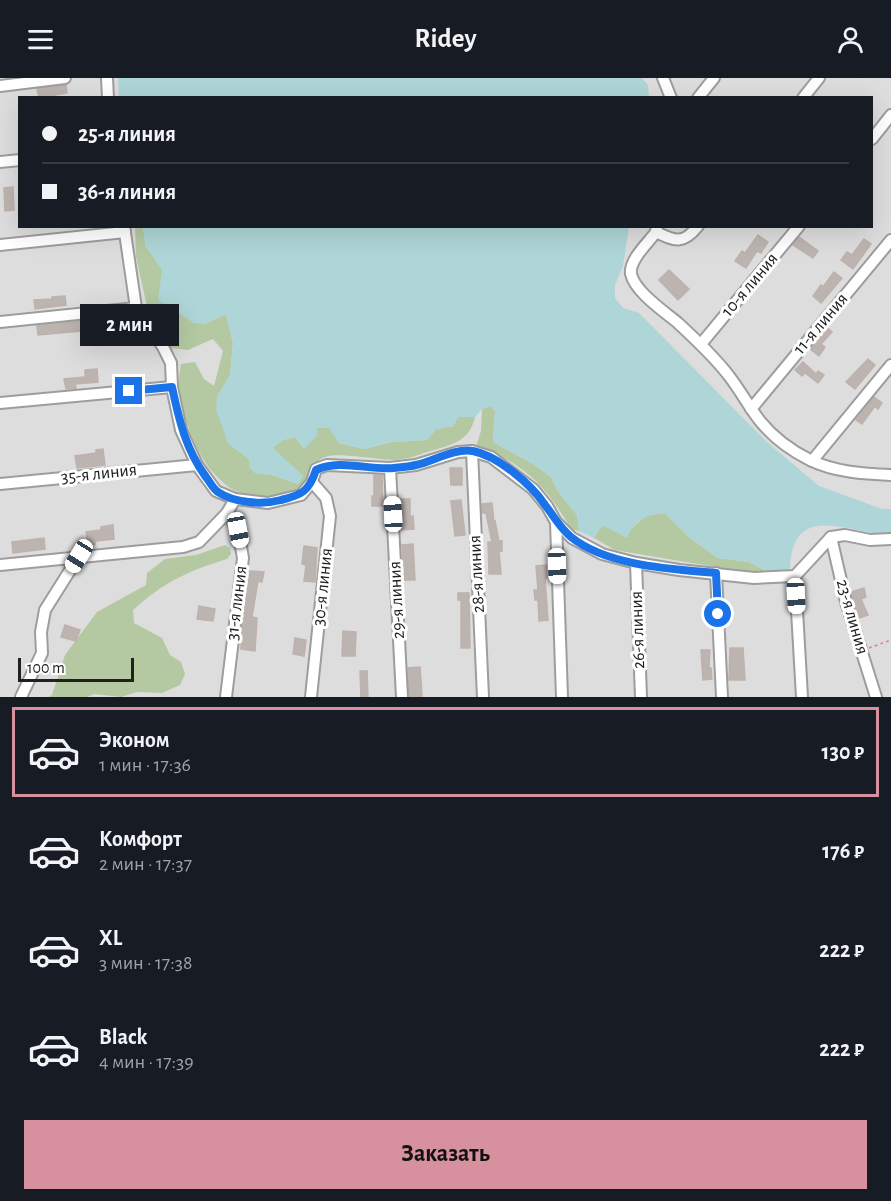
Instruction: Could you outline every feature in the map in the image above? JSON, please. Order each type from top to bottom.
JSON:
[{"type":"street","points":[[0,86],[64,78]]},
{"type":"street","points":[[107,78],[108,96]]},
{"type":"street","points":[[663,78],[670,96]]},
{"type":"street","points":[[700,96],[714,78]]},
{"type":"street","points":[[805,96],[819,78]]},
{"type":"street","points":[[873,138],[891,115]]},
{"type":"street","points":[[0,162],[18,160]]},
{"type":"street","points":[[696,228],[683,240],[672,240],[656,229],[634,261],[630,272],[634,282],[643,293],[701,344],[729,376],[761,423],[783,442],[812,461],[832,468],[865,474],[891,475]]},
{"type":"street","name":"10-я линия","points":[[701,344],[796,228]]},
{"type":"street","points":[[0,245],[124,229],[136,308],[164,347],[171,363],[172,387],[181,430],[197,465],[216,491],[235,499],[268,503],[301,495],[312,482],[316,470],[327,465],[390,468],[416,465],[458,452],[472,451],[491,457],[533,489],[556,522],[572,538],[602,554],[636,563],[754,578],[795,576],[831,537],[845,535],[870,540],[891,539]]},
{"type":"street","name":"11-я линия","points":[[751,409],[891,240]]},
{"type":"street","points":[[0,322],[136,308]]},
{"type":"street","points":[[812,461],[891,365]]},
{"type":"street","points":[[0,404],[172,387]]},
{"type":"street","name":"28-я линия","points":[[472,451],[483,697]]},
{"type":"street","name":"35-я линия","points":[[0,484],[197,465]]},
{"type":"street","name":"29-я линия","points":[[390,468],[402,697]]},
{"type":"street","name":"30-я линия","points":[[311,697],[330,516],[326,498],[312,482]]},
{"type":"street","points":[[0,565],[183,547],[199,542],[227,513],[235,499]]},
{"type":"street","name":"31-я линия","points":[[226,697],[243,558],[238,530],[227,513]]},
{"type":"street","points":[[556,522],[562,697]]},
{"type":"street","name":"23-я линия","points":[[831,537],[846,602],[876,697]]},
{"type":"street","points":[[21,697],[42,652],[41,632],[45,610],[79,556]]},
{"type":"street","name":"26-я линия","points":[[636,563],[641,697]]},
{"type":"street","points":[[716,573],[722,697]]},
{"type":"street","points":[[795,576],[802,697]]},
{"type":"path","points":[[861,650],[891,640]]},
{"type":"shaded area","points":[[0,78],[891,78],[891,697],[0,697]]},
{"type":"green space","points":[[135,228],[143,228],[146,247],[205,324],[226,314],[233,343],[230,375],[217,397],[228,443],[249,459],[255,473],[272,475],[298,484],[303,476],[272,448],[283,440],[295,437],[304,449],[316,428],[330,428],[339,443],[364,449],[392,442],[427,440],[436,429],[453,426],[458,417],[475,417],[473,425],[465,436],[454,443],[405,459],[387,460],[338,455],[324,458],[313,464],[304,487],[292,495],[264,497],[236,491],[219,479],[204,461],[185,418],[180,397],[181,364],[195,362],[204,379],[214,386],[223,351],[213,339],[188,350],[170,348],[148,311],[136,257]]},
{"type":"green space","points":[[490,406],[495,411],[493,442],[535,465],[551,477],[557,490],[577,515],[579,531],[571,529],[543,488],[521,468],[476,446],[481,431],[482,409]]},
{"type":"green space","points":[[665,513],[689,537],[718,558],[749,562],[764,570],[763,575],[615,550],[594,538],[602,525],[612,529],[630,530],[646,515]]},
{"type":"green space","points":[[225,545],[230,548],[231,554],[227,559],[177,578],[133,610],[134,623],[162,638],[170,655],[181,662],[185,674],[180,685],[162,693],[137,692],[121,697],[94,694],[87,697],[48,697],[52,695],[65,655],[97,612],[146,585],[147,573],[165,559],[196,555]]},
{"type":"water","points":[[118,78],[642,78],[648,85],[649,96],[119,96]]},
{"type":"water","points":[[143,228],[629,228],[623,266],[615,285],[615,298],[623,308],[639,313],[768,443],[819,486],[882,509],[891,509],[891,535],[841,527],[812,527],[801,534],[793,547],[790,568],[782,573],[764,570],[749,562],[718,558],[689,537],[665,513],[642,519],[634,526],[627,538],[602,525],[594,538],[579,531],[577,515],[557,490],[551,477],[535,465],[493,442],[495,411],[490,406],[482,409],[475,417],[458,417],[453,426],[436,429],[427,440],[392,442],[364,449],[339,443],[329,428],[317,428],[317,436],[304,449],[295,437],[283,440],[273,448],[303,476],[298,484],[272,475],[255,473],[249,467],[249,459],[228,443],[216,409],[217,397],[230,375],[233,343],[226,314],[205,324],[194,323],[158,300],[162,270],[146,247]]},
{"type":"building","points":[[66,85],[67,93],[39,96],[37,89]]},
{"type":"building","points":[[13,187],[14,210],[5,211],[4,188]]},
{"type":"building","points":[[758,235],[768,242],[761,253],[757,251],[746,268],[735,261],[742,251],[745,253]]},
{"type":"building","points":[[799,237],[818,251],[813,258],[793,245]]},
{"type":"building","points":[[864,239],[871,244],[853,269],[841,260],[847,252],[852,255]]},
{"type":"building","points":[[669,270],[689,289],[678,300],[659,280]]},
{"type":"building","points":[[834,272],[842,278],[821,303],[813,296]]},
{"type":"building","points":[[65,296],[66,305],[35,309],[34,300]]},
{"type":"building","points":[[90,320],[92,330],[38,335],[37,326]]},
{"type":"building","points":[[828,328],[832,332],[821,344],[825,347],[819,356],[810,349]]},
{"type":"building","points":[[868,359],[875,365],[855,389],[846,382]]},
{"type":"building","points":[[803,362],[816,374],[818,371],[824,375],[818,383],[805,373],[802,376],[795,370]]},
{"type":"building","points":[[97,369],[98,382],[75,384],[76,388],[66,389],[64,379],[85,377],[85,370]]},
{"type":"building","points":[[874,397],[882,403],[878,409],[875,406],[862,424],[856,420]]},
{"type":"building","points":[[103,449],[105,465],[77,468],[75,456],[96,453],[96,450]]},
{"type":"building","points":[[450,468],[462,468],[462,485],[451,485]]},
{"type":"building","points":[[374,475],[382,475],[383,506],[372,506]]},
{"type":"building","points":[[399,499],[410,499],[410,516],[413,516],[414,529],[401,530]]},
{"type":"building","points":[[461,500],[465,535],[455,536],[451,501]]},
{"type":"building","points":[[492,503],[499,541],[502,541],[502,551],[499,551],[501,574],[489,574],[488,542],[492,542],[486,513],[482,513],[482,504]]},
{"type":"building","points":[[113,525],[114,539],[95,541],[95,544],[88,545],[86,532],[101,530],[101,527]]},
{"type":"building","points":[[44,538],[45,549],[13,553],[12,542]]},
{"type":"building","points":[[413,544],[415,580],[404,580],[402,545]]},
{"type":"building","points":[[304,546],[317,548],[315,582],[304,581],[306,565],[302,564]]},
{"type":"building","points":[[546,565],[548,620],[539,621],[538,600],[535,600],[534,590],[538,590],[536,566]]},
{"type":"building","points":[[250,571],[264,572],[262,582],[258,581],[252,617],[257,618],[255,651],[241,649]]},
{"type":"building","points":[[864,588],[866,597],[861,599],[868,615],[859,618],[851,592]]},
{"type":"building","points":[[458,593],[469,593],[470,648],[461,648],[461,600],[458,600]]},
{"type":"building","points":[[199,606],[215,609],[213,621],[197,619]]},
{"type":"building","points":[[65,625],[80,630],[76,641],[61,637]]},
{"type":"building","points":[[343,631],[356,632],[355,656],[342,656]]},
{"type":"building","points":[[295,638],[306,640],[304,656],[293,654]]},
{"type":"building","points":[[730,648],[743,648],[745,680],[729,680]]},
{"type":"building","points":[[701,650],[710,650],[709,668],[711,668],[712,679],[703,680]]},
{"type":"building","points":[[420,667],[422,696],[409,697],[408,668]]},
{"type":"building","points":[[360,671],[367,671],[368,697],[361,697]]},
{"type":"route","points":[[129,391],[172,387],[181,430],[197,465],[216,491],[235,499],[268,503],[301,495],[312,482],[316,470],[327,465],[390,468],[416,465],[458,452],[472,451],[491,457],[533,489],[556,522],[572,538],[602,554],[636,563],[716,573],[718,614]]}]
